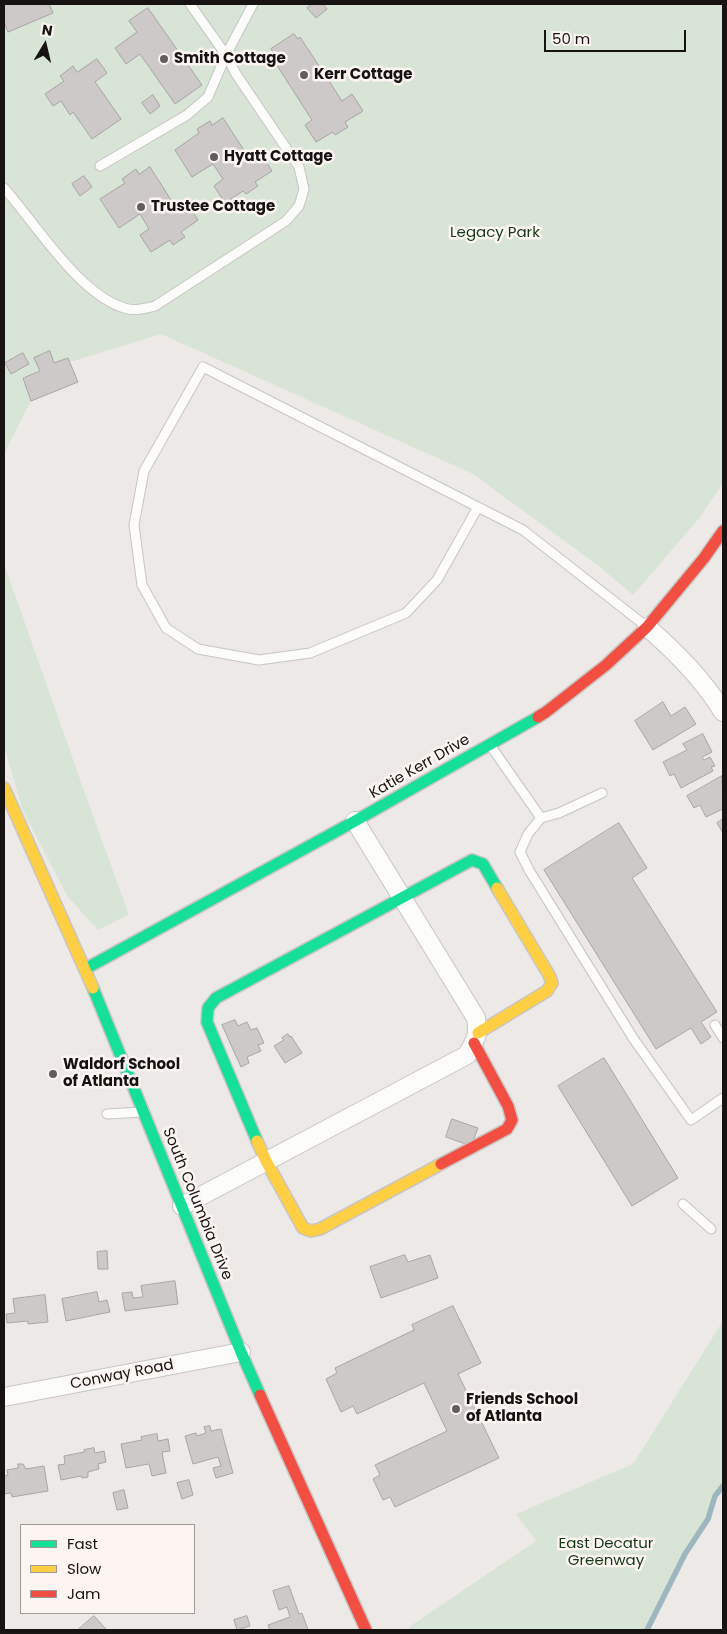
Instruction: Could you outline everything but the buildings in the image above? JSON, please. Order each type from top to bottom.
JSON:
[{"type":"street","name":"Katie Kerr Drive","points":[[85,969],[356,821],[546,712],[606,665],[647,627],[704,558],[723,531]]},
{"type":"street","points":[[647,627],[679,655],[723,712]]},
{"type":"street","name":"South Columbia Drive","points":[[4,788],[12,830],[85,969],[241,1352],[366,1630]]},
{"type":"street","points":[[182,1206],[266,1162],[467,1055],[476,1038],[547,991],[552,983],[550,975],[483,864],[472,860],[403,897],[216,998],[208,1008],[207,1022],[266,1162],[303,1228],[310,1231],[320,1230],[507,1129],[512,1120],[508,1106],[476,1038],[476,1018],[403,897],[356,821]]},
{"type":"street","name":"Conway Road","points":[[4,1397],[241,1352]]},
{"type":"lane","points":[[4,188],[80,279],[107,302],[130,310],[155,306],[286,221],[299,206],[304,189],[299,167],[236,74],[226,55],[190,4]]},
{"type":"lane","points":[[100,166],[186,115],[208,97],[226,55],[253,4]]},
{"type":"lane","points":[[478,507],[437,580],[406,613],[310,654],[259,660],[198,649],[166,628],[142,585],[134,525],[144,471],[203,367],[478,507],[523,530],[647,627]]},
{"type":"lane","points":[[490,745],[541,818]]},
{"type":"lane","points":[[602,793],[559,813],[541,818],[528,834],[520,852],[529,870],[632,1038],[691,1120],[723,1098]]},
{"type":"lane","points":[[715,1025],[723,1038]]},
{"type":"lane","points":[[107,1114],[144,1112]]},
{"type":"lane","points":[[683,1204],[711,1229]]},
{"type":"green space","name":"Legacy Park","points":[[4,4],[723,4],[723,483],[700,517],[633,595],[600,567],[473,474],[161,334],[22,377],[31,401],[4,454]]},
{"type":"green space","points":[[4,564],[129,915],[98,930],[68,897],[23,811],[4,746]]},
{"type":"green space","name":"East Decatur Greenway","points":[[723,1321],[723,1486],[715,1496],[708,1519],[685,1554],[647,1630],[411,1630],[409,1627],[536,1541],[516,1514],[633,1464]]},
{"type":"waterway","points":[[647,1630],[685,1554],[708,1519],[715,1496],[723,1486]]},
{"type":"traffic: fast","points":[[85,969],[355,821],[538,717]]},
{"type":"traffic: fast","points":[[257,1141],[207,1022],[208,1008],[216,998],[472,860],[483,864],[497,888]]},
{"type":"traffic: fast","points":[[93,988],[260,1395]]},
{"type":"traffic: slow","points":[[4,788],[93,988]]},
{"type":"traffic: slow","points":[[478,1033],[547,991],[552,983],[497,888]]},
{"type":"traffic: slow","points":[[257,1141],[303,1228],[311,1231],[320,1229],[441,1164]]},
{"type":"traffic: jam","points":[[538,717],[606,665],[647,627],[704,558],[723,531]]},
{"type":"traffic: jam","points":[[441,1164],[507,1129],[512,1120],[508,1106],[474,1043]]},
{"type":"traffic: jam","points":[[260,1395],[366,1630]]},
{"type":"place","name":"Smith Cottage","points":[[164,59]]},
{"type":"place","name":"Kerr Cottage","points":[[304,75]]},
{"type":"place","name":"Hyatt Cottage","points":[[214,157]]},
{"type":"place","name":"Trustee Cottage","points":[[141,207]]},
{"type":"place","name":"Waldorf School of Atlanta","points":[[53,1074]]},
{"type":"place","name":"Friends School of Atlanta","points":[[456,1409]]}]
